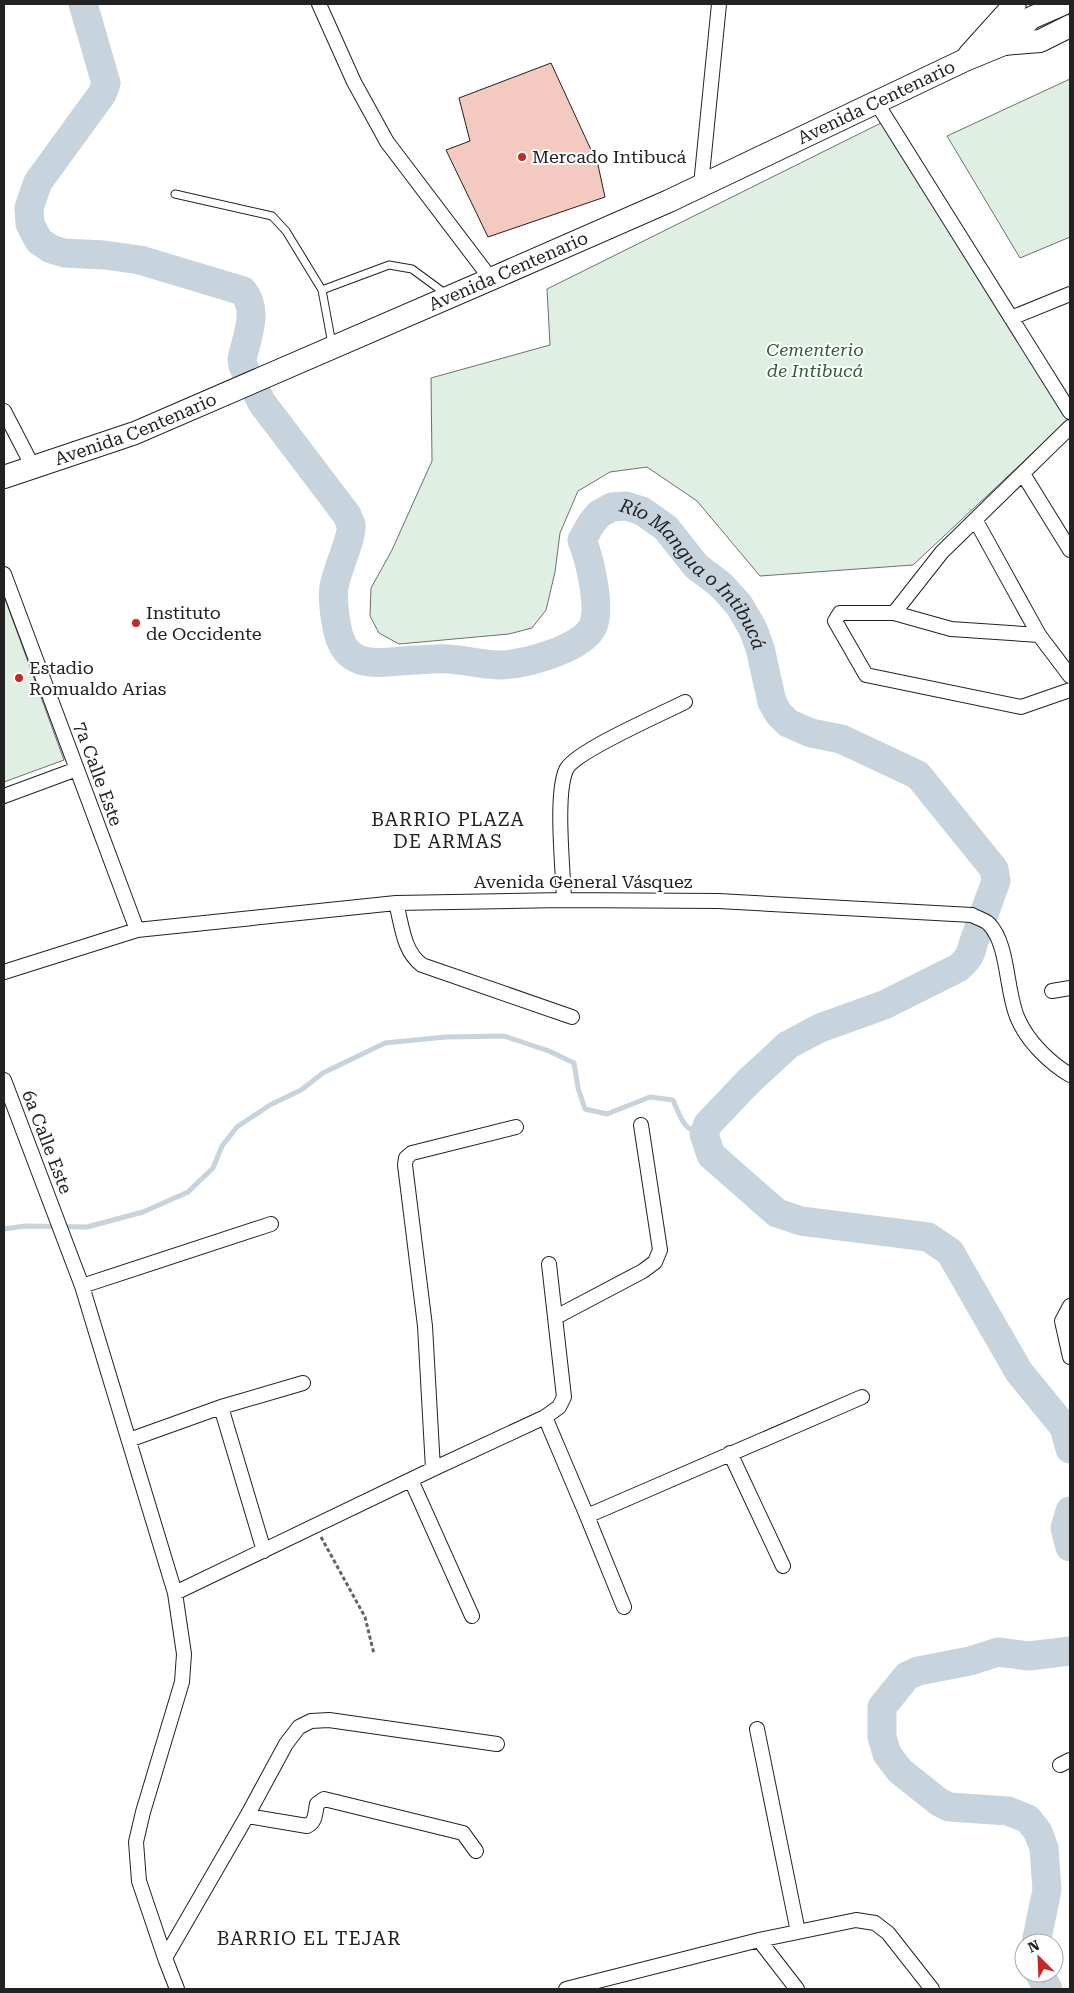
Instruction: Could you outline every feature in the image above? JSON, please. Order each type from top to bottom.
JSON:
[{"type":"main road","points":[[965,60],[1015,4]]},
{"type":"main road","name":"Avenida Centenario","points":[[1004,44],[1031,18],[1063,4]]},
{"type":"main road","name":"Avenida Centenario","points":[[4,476],[135,432],[669,201],[965,60],[1004,44],[1040,41],[1070,26]]},
{"type":"street","points":[[319,4],[354,82],[387,142],[491,279]]},
{"type":"street","points":[[702,185],[719,4]]},
{"type":"street","points":[[876,102],[1070,412]]},
{"type":"street","points":[[1012,318],[1070,294]]},
{"type":"street","points":[[4,411],[33,467]]},
{"type":"street","points":[[894,612],[942,552],[976,521],[1070,427]]},
{"type":"street","points":[[1023,474],[1070,550]]},
{"type":"street","points":[[976,521],[1039,635],[1070,676]]},
{"type":"street","name":"7a Calle Este","points":[[4,574],[137,930]]},
{"type":"street","points":[[1039,635],[952,629],[894,612],[840,613],[835,621],[866,675],[1022,707],[1070,690]]},
{"type":"street","points":[[564,900],[561,799],[566,768],[585,753],[685,702]]},
{"type":"street","points":[[4,796],[77,769]]},
{"type":"street","name":"Avenida General Vásquez","points":[[4,972],[137,930],[396,903],[564,900],[718,901],[972,915],[988,923],[998,937],[1018,1019],[1028,1036],[1055,1066],[1070,1075]]},
{"type":"street","points":[[396,903],[407,946],[413,959],[422,966],[572,1017]]},
{"type":"street","points":[[1052,991],[1070,988]]},
{"type":"street","name":"6a Calle Este","points":[[4,1080],[82,1286],[175,1593],[184,1654],[182,1682],[143,1812],[136,1842],[138,1881],[177,1989]]},
{"type":"street","points":[[556,1317],[643,1271],[655,1262],[660,1250],[641,1125]]},
{"type":"street","points":[[433,1469],[425,1326],[405,1165],[406,1158],[412,1153],[516,1127]]},
{"type":"street","points":[[82,1286],[271,1224]]},
{"type":"street","points":[[175,1593],[545,1417],[559,1407],[564,1397],[549,1264]]},
{"type":"street","points":[[1070,1306],[1062,1321],[1070,1357]]},
{"type":"street","points":[[129,1440],[220,1407],[303,1383]]},
{"type":"street","points":[[587,1516],[862,1397]]},
{"type":"street","points":[[220,1407],[264,1551]]},
{"type":"street","points":[[545,1417],[624,1607]]},
{"type":"street","points":[[730,1453],[783,1566]]},
{"type":"street","points":[[411,1480],[472,1616]]},
{"type":"street","points":[[165,1958],[286,1744],[299,1727],[311,1721],[329,1720],[497,1744]]},
{"type":"street","points":[[757,1729],[798,1932]]},
{"type":"street","points":[[247,1816],[307,1826],[312,1824],[314,1820],[317,1804],[324,1799],[463,1833],[476,1851]]},
{"type":"street","points":[[566,1989],[759,1940],[856,1920],[875,1923],[888,1933],[932,1989]]},
{"type":"street","points":[[759,1940],[797,1989]]},
{"type":"lane","points":[[175,194],[272,216],[286,231],[322,290],[333,347]]},
{"type":"lane","points":[[322,290],[389,266],[412,270],[449,297]]},
{"type":"path","points":[[315,1526],[365,1617],[374,1654]]},
{"type":"green space","points":[[1070,79],[1070,237],[1020,258],[947,136]]},
{"type":"green space","name":"Cementerio de Intibucá","points":[[883,122],[1068,420],[913,565],[760,576],[697,501],[647,467],[610,472],[578,491],[560,533],[555,572],[546,610],[532,628],[509,634],[399,644],[379,633],[370,616],[371,588],[392,550],[432,461],[431,378],[550,345],[547,289]]},
{"type":"green space","name":"Estadio Romualdo Arias","points":[[4,596],[64,760],[4,782]]},
{"type":"building","name":"Mercado Intibucá","points":[[551,63],[598,165],[605,197],[488,237],[446,150],[470,141],[459,98]]},
{"type":"waterway","name":"Río Mangua o Intibucá","points":[[83,4],[106,83],[102,94],[38,182],[29,208],[30,224],[39,241],[51,249],[64,253],[104,255],[140,260],[243,291],[248,299],[251,315],[249,333],[242,359],[243,366],[262,403],[347,515],[351,525],[334,587],[334,609],[339,635],[341,642],[350,654],[358,659],[376,662],[444,659],[501,665],[524,662],[566,648],[578,642],[587,634],[593,626],[595,618],[594,583],[582,540],[599,514],[612,507],[626,506],[642,511],[666,528],[696,566],[721,585],[739,605],[753,629],[760,648],[772,702],[779,714],[788,723],[811,733],[841,739],[918,775],[994,869],[996,881],[971,952],[958,968],[884,1005],[820,1028],[788,1045],[747,1083],[708,1124],[704,1134],[711,1155],[777,1213],[801,1221],[928,1237],[950,1252],[1019,1372],[1064,1427],[1070,1449]]},
{"type":"waterway","points":[[4,1229],[25,1226],[87,1227],[143,1212],[188,1192],[213,1168],[222,1146],[237,1127],[270,1105],[301,1090],[323,1073],[385,1043],[446,1037],[504,1036],[549,1051],[574,1063],[578,1088],[585,1109],[607,1114],[650,1097],[673,1100],[687,1127],[704,1134]]},
{"type":"waterway","name":"Río Mangua o Intibucá","points":[[1070,1511],[1065,1528],[1070,1547]]},
{"type":"waterway","name":"Río Mangua o Intibucá","points":[[1038,1933],[1047,1890],[1044,1848],[1038,1832],[1028,1819],[1008,1811],[949,1807],[939,1802],[900,1771],[887,1754],[882,1737],[882,1707],[907,1676],[918,1671],[970,1661],[998,1652],[1029,1656],[1070,1651]]},
{"type":"waterway","name":"Río Mangua o Intibucá","points":[[1045,1983],[1048,1989]]},
{"type":"place","name":"Mercado Intibucá","points":[[522,157]]},
{"type":"place","name":"Instituto de Occidente","points":[[136,623]]},
{"type":"place","name":"Estadio Romualdo Arias","points":[[19,678]]},
{"type":"district","name":"BARRIO PLAZA DE ARMAS","points":[[448,830]]},
{"type":"district","name":"BARRIO EL TEJAR","points":[[309,1938]]}]
